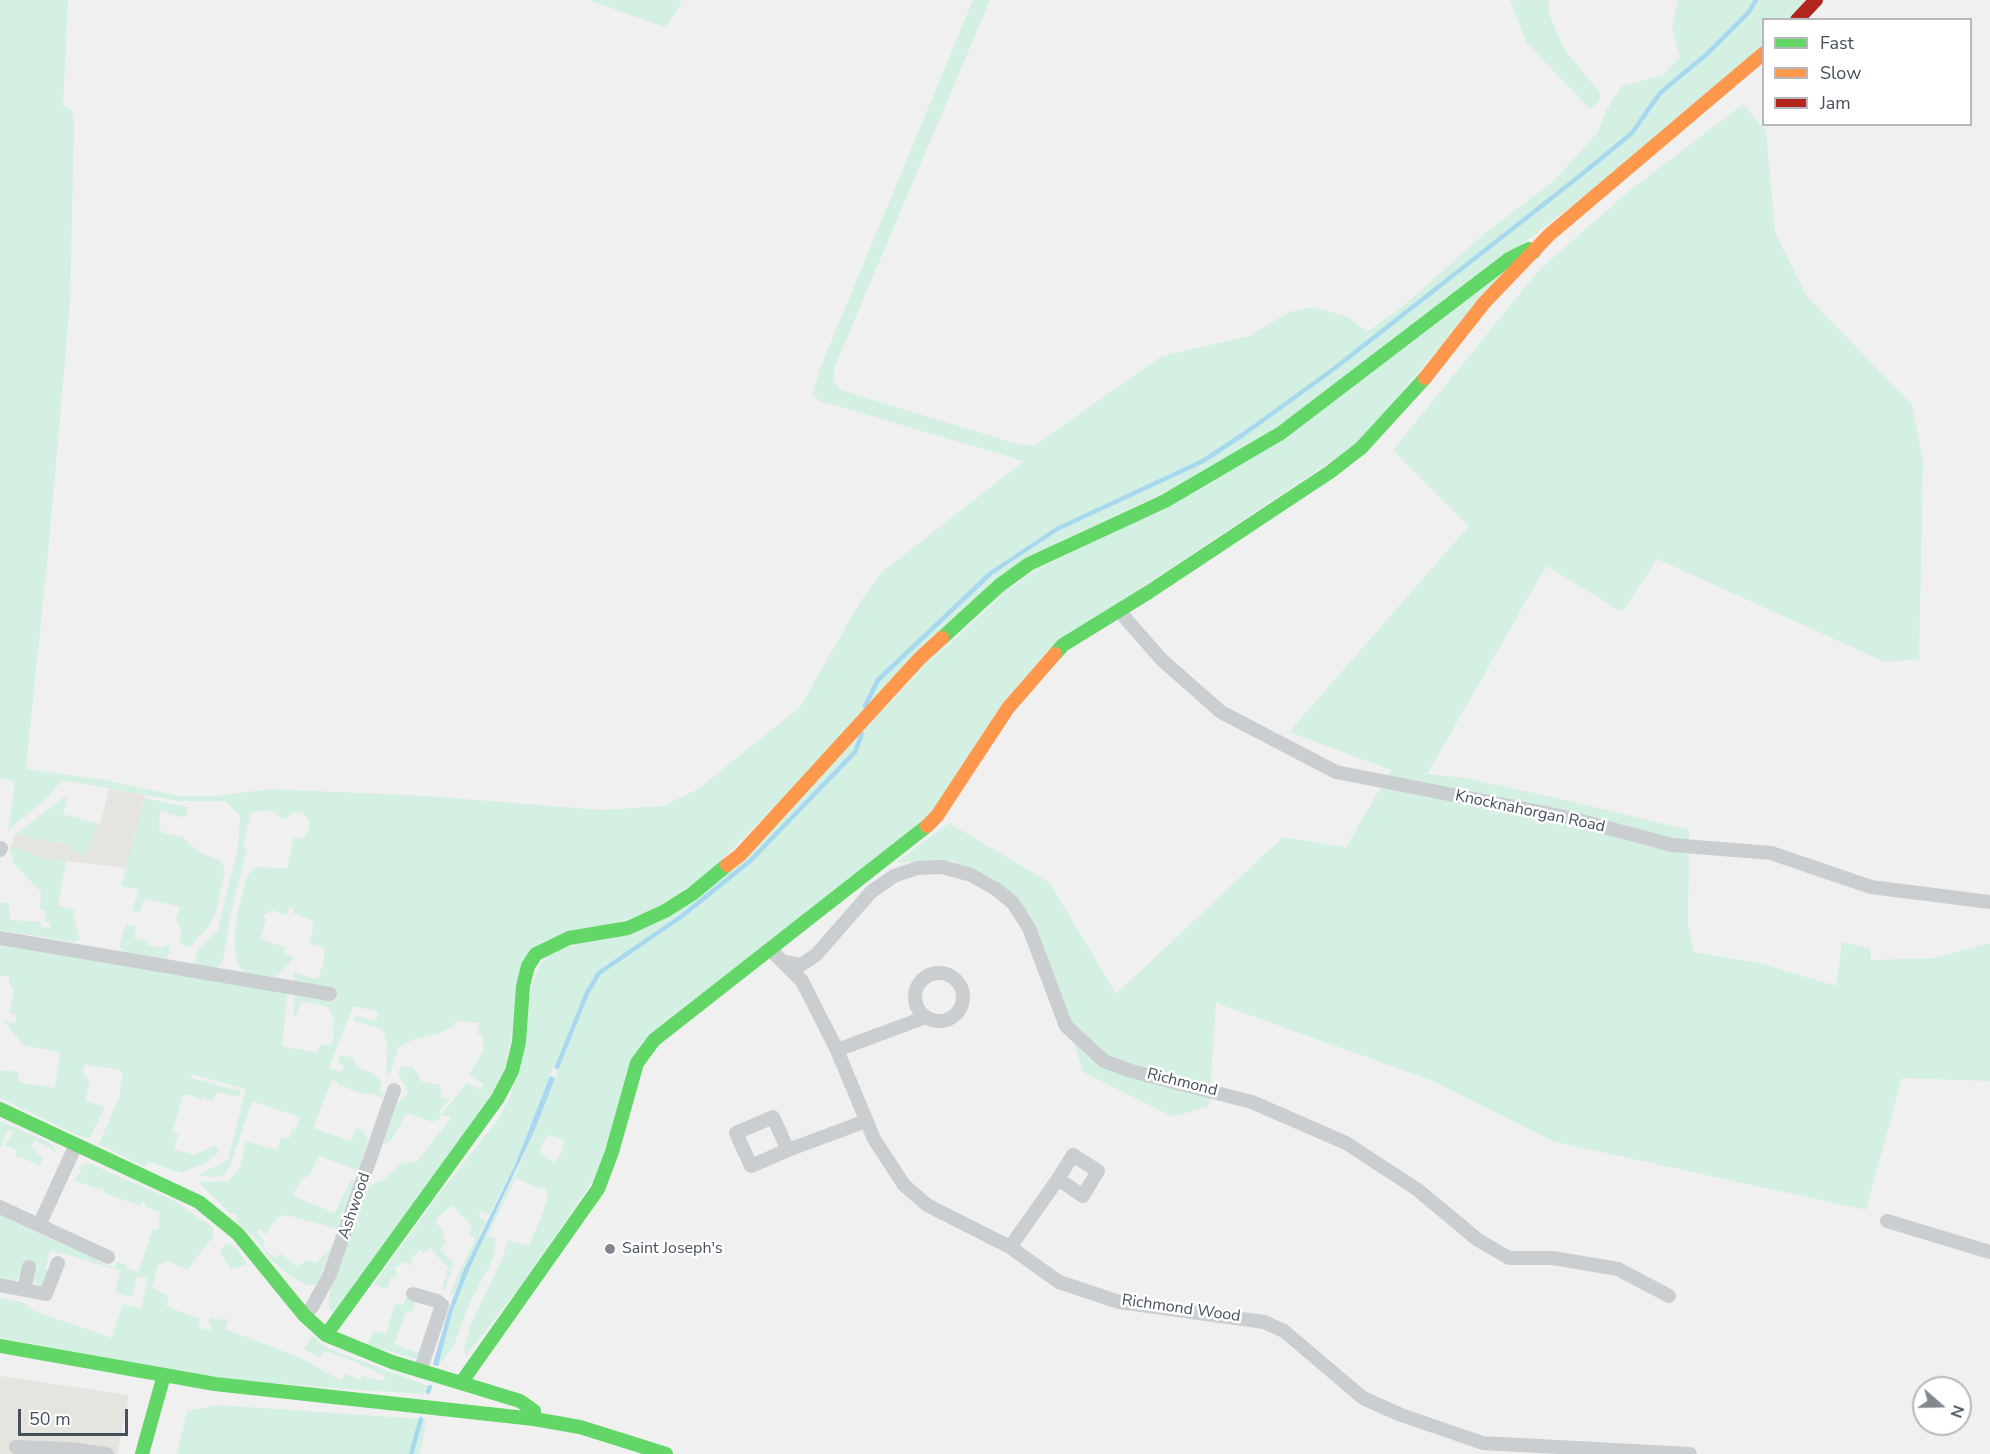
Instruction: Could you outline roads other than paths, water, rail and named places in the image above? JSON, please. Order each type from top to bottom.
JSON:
[{"type":"street","points":[[1799,18],[1816,0]]},
{"type":"street","points":[[461,1383],[598,1189],[612,1152],[630,1082],[645,1051],[674,1022],[771,950],[923,831],[937,816],[1008,708],[1063,645],[1119,611],[1330,472],[1361,448],[1382,429],[1414,392],[1484,303],[1573,213],[1762,55]]},
{"type":"street","points":[[326,1335],[498,1098],[512,1071],[519,1042],[523,986],[528,966],[536,954],[569,938],[628,928],[665,911],[692,894],[740,855],[906,672],[1000,585],[1029,564],[1164,501],[1281,433],[1509,259],[1529,249],[1534,252]]},
{"type":"street","name":"Knocknahorgan Road","points":[[1119,611],[1162,660],[1221,712],[1336,772],[1566,817],[1672,845],[1771,853],[1870,887],[1990,902]]},
{"type":"street","name":"Richmond","points":[[785,962],[801,965],[816,955],[871,892],[894,876],[917,868],[942,867],[970,875],[996,889],[1013,903],[1029,928],[1066,1026],[1104,1060],[1131,1071],[1210,1089],[1252,1102],[1346,1143],[1418,1190],[1478,1240],[1509,1258],[1553,1258],[1618,1269],[1669,1296]]},
{"type":"street","points":[[0,938],[330,994]]},
{"type":"street","name":"Richmond Wood","points":[[771,950],[802,981],[837,1050],[866,1121],[904,1185],[953,1219],[1010,1247],[1059,1282],[1119,1302],[1264,1322],[1284,1331],[1364,1398],[1401,1415],[1483,1443],[1690,1454]]},
{"type":"street","points":[[837,1050],[926,1017]]},
{"type":"street","name":"Ashwood","points":[[304,1315],[321,1293],[333,1265],[394,1090]]},
{"type":"street","points":[[0,1109],[157,1180],[199,1202],[253,1249],[304,1315],[326,1335],[362,1352],[529,1406],[534,1411],[534,1419]]},
{"type":"street","points":[[788,1150],[866,1121]]},
{"type":"street","points":[[40,1223],[76,1144]]},
{"type":"street","points":[[1010,1247],[1058,1179]]},
{"type":"street","points":[[0,1207],[40,1223],[108,1257]]},
{"type":"street","points":[[1887,1221],[1990,1252]]},
{"type":"street","points":[[0,1285],[46,1294],[58,1263]]},
{"type":"street","points":[[24,1290],[29,1267]]},
{"type":"street","points":[[413,1294],[437,1301],[442,1305],[420,1371]]},
{"type":"street","points":[[0,1346],[164,1375],[308,1396],[534,1419],[580,1427],[666,1454]]},
{"type":"street","points":[[142,1454],[164,1375]]},
{"type":"street","points":[[150,1454],[159,1414],[159,1396]]},
{"type":"street","points":[[16,1447],[71,1449],[107,1454]]},
{"type":"water","points":[[550,1076],[555,1078],[536,1127],[469,1270],[452,1313],[438,1366],[436,1366],[433,1364],[448,1312],[464,1269],[515,1165]]},
{"type":"waterway","points":[[865,706],[878,680],[991,573],[1057,529],[1203,461],[1244,434],[1335,368],[1581,175],[1632,133],[1660,93],[1708,53],[1748,13],[1756,0]]},
{"type":"waterway","points":[[557,1067],[587,993],[599,973],[682,916],[750,861],[855,752],[862,734]]},
{"type":"waterway","points":[[428,1392],[430,1387]]},
{"type":"waterway","points":[[411,1454],[421,1419]]},
{"type":"place","name":"Saint Joseph's","points":[[610,1249]]}]
